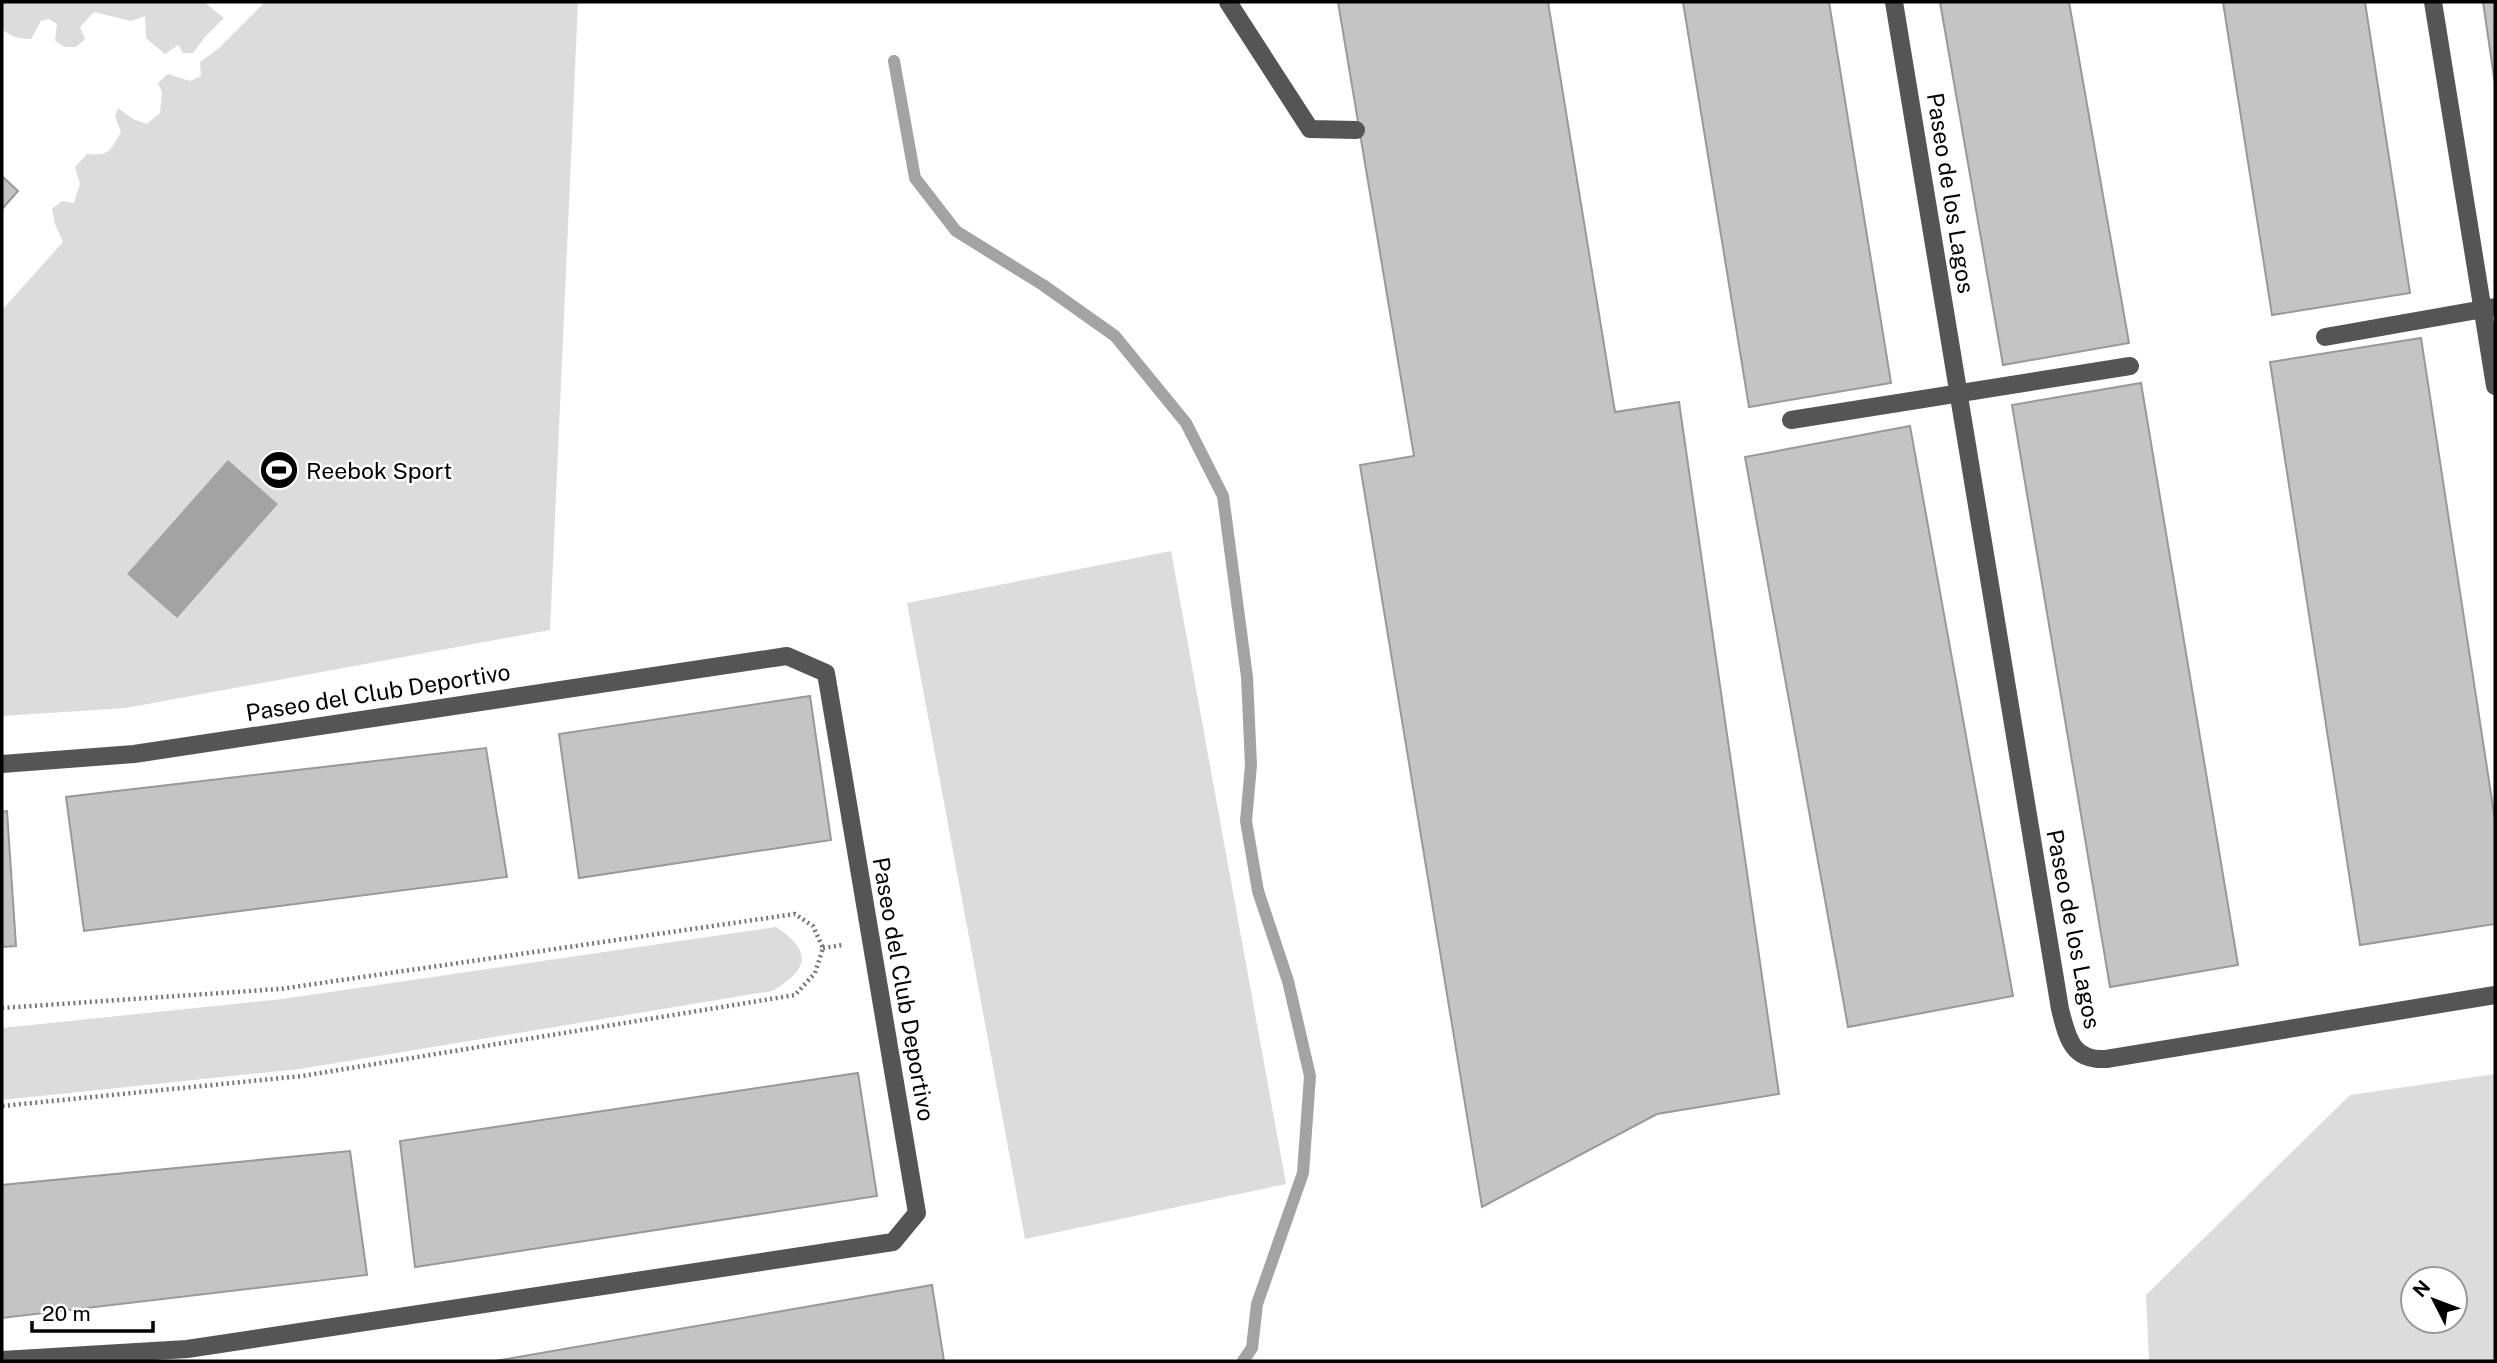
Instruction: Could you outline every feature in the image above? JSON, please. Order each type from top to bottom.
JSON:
[{"type":"street","points":[[1228,2],[1310,129],[1356,130]]},
{"type":"street","name":"Paseo de los Lagos","points":[[1894,2],[2060,1009],[2071,1044],[2087,1058],[2106,1059],[2495,995]]},
{"type":"street","points":[[2433,2],[2489,308],[2495,386]]},
{"type":"street","points":[[2325,337],[2489,308]]},
{"type":"street","points":[[1791,420],[2130,366]]},
{"type":"street","name":"Paseo del Club Deportivo","points":[[2,764],[134,754],[787,656],[826,673],[917,1213],[893,1242],[187,1349],[2,1360]]},
{"type":"path","points":[[2,1008],[280,989],[796,914],[813,926],[823,948],[815,973],[795,995],[302,1076],[2,1106]]},
{"type":"shaded area","points":[[2,2],[204,2],[224,18],[193,53],[183,53],[178,45],[165,54],[146,38],[145,16],[131,21],[94,12],[80,27],[85,39],[76,47],[64,47],[55,41],[57,24],[49,19],[41,21],[31,39],[22,39],[6,32],[2,29]]},
{"type":"shaded area","name":"Reebok Sport","points":[[265,2],[578,2],[550,630],[126,708],[2,716],[2,310],[63,242],[52,209],[62,201],[74,203],[80,184],[75,167],[87,154],[105,153],[114,144],[121,132],[115,117],[118,108],[133,119],[147,124],[160,113],[162,92],[158,83],[168,74],[190,81],[201,76],[200,62],[218,49]]},
{"type":"shaded area","points":[[228,460],[278,504],[177,618],[127,574]]},
{"type":"shaded area","points":[[1171,551],[1286,1184],[1025,1239],[907,603]]},
{"type":"shaded area","points":[[776,927],[796,945],[802,960],[793,976],[772,991],[300,1069],[2,1100],[2,1028],[282,999]]},
{"type":"shaded area","points":[[2495,1074],[2495,1361],[2149,1361],[2146,1295],[2350,1095]]},
{"type":"building","points":[[1338,2],[1548,2],[1615,412],[1679,402],[1779,1094],[1657,1114],[1482,1207],[1360,465],[1414,456]]},
{"type":"building","points":[[1683,2],[1829,2],[1891,383],[1749,407]]},
{"type":"building","points":[[1940,2],[2069,2],[2129,343],[2003,365]]},
{"type":"building","points":[[2223,2],[2365,2],[2410,293],[2272,315]]},
{"type":"building","points":[[2483,2],[2495,2],[2495,84]]},
{"type":"building","points":[[2,176],[18,191],[2,209]]},
{"type":"building","points":[[2421,338],[2495,820],[2495,924],[2360,945],[2270,362]]},
{"type":"building","points":[[2141,383],[2238,965],[2110,987],[2012,405]]},
{"type":"building","points":[[1910,426],[2013,996],[1848,1027],[1745,457]]},
{"type":"building","points":[[810,696],[831,840],[579,878],[559,734]]},
{"type":"building","points":[[486,748],[507,877],[84,931],[66,797]]},
{"type":"building","points":[[7,811],[16,946],[2,947],[2,812]]},
{"type":"building","points":[[858,1073],[877,1196],[415,1267],[400,1141]]},
{"type":"building","points":[[350,1151],[367,1275],[2,1318],[2,1185]]},
{"type":"building","points":[[932,1285],[944,1361],[495,1361]]},
{"type":"waterway","points":[[894,61],[915,178],[956,231],[1043,285],[1115,336],[1186,423],[1223,496],[1247,677],[1251,765],[1246,821],[1258,891],[1288,981],[1310,1076],[1303,1173],[1257,1304],[1252,1348],[1243,1361]]},
{"type":"place","name":"Reebok Sport","points":[[279,470]]}]
